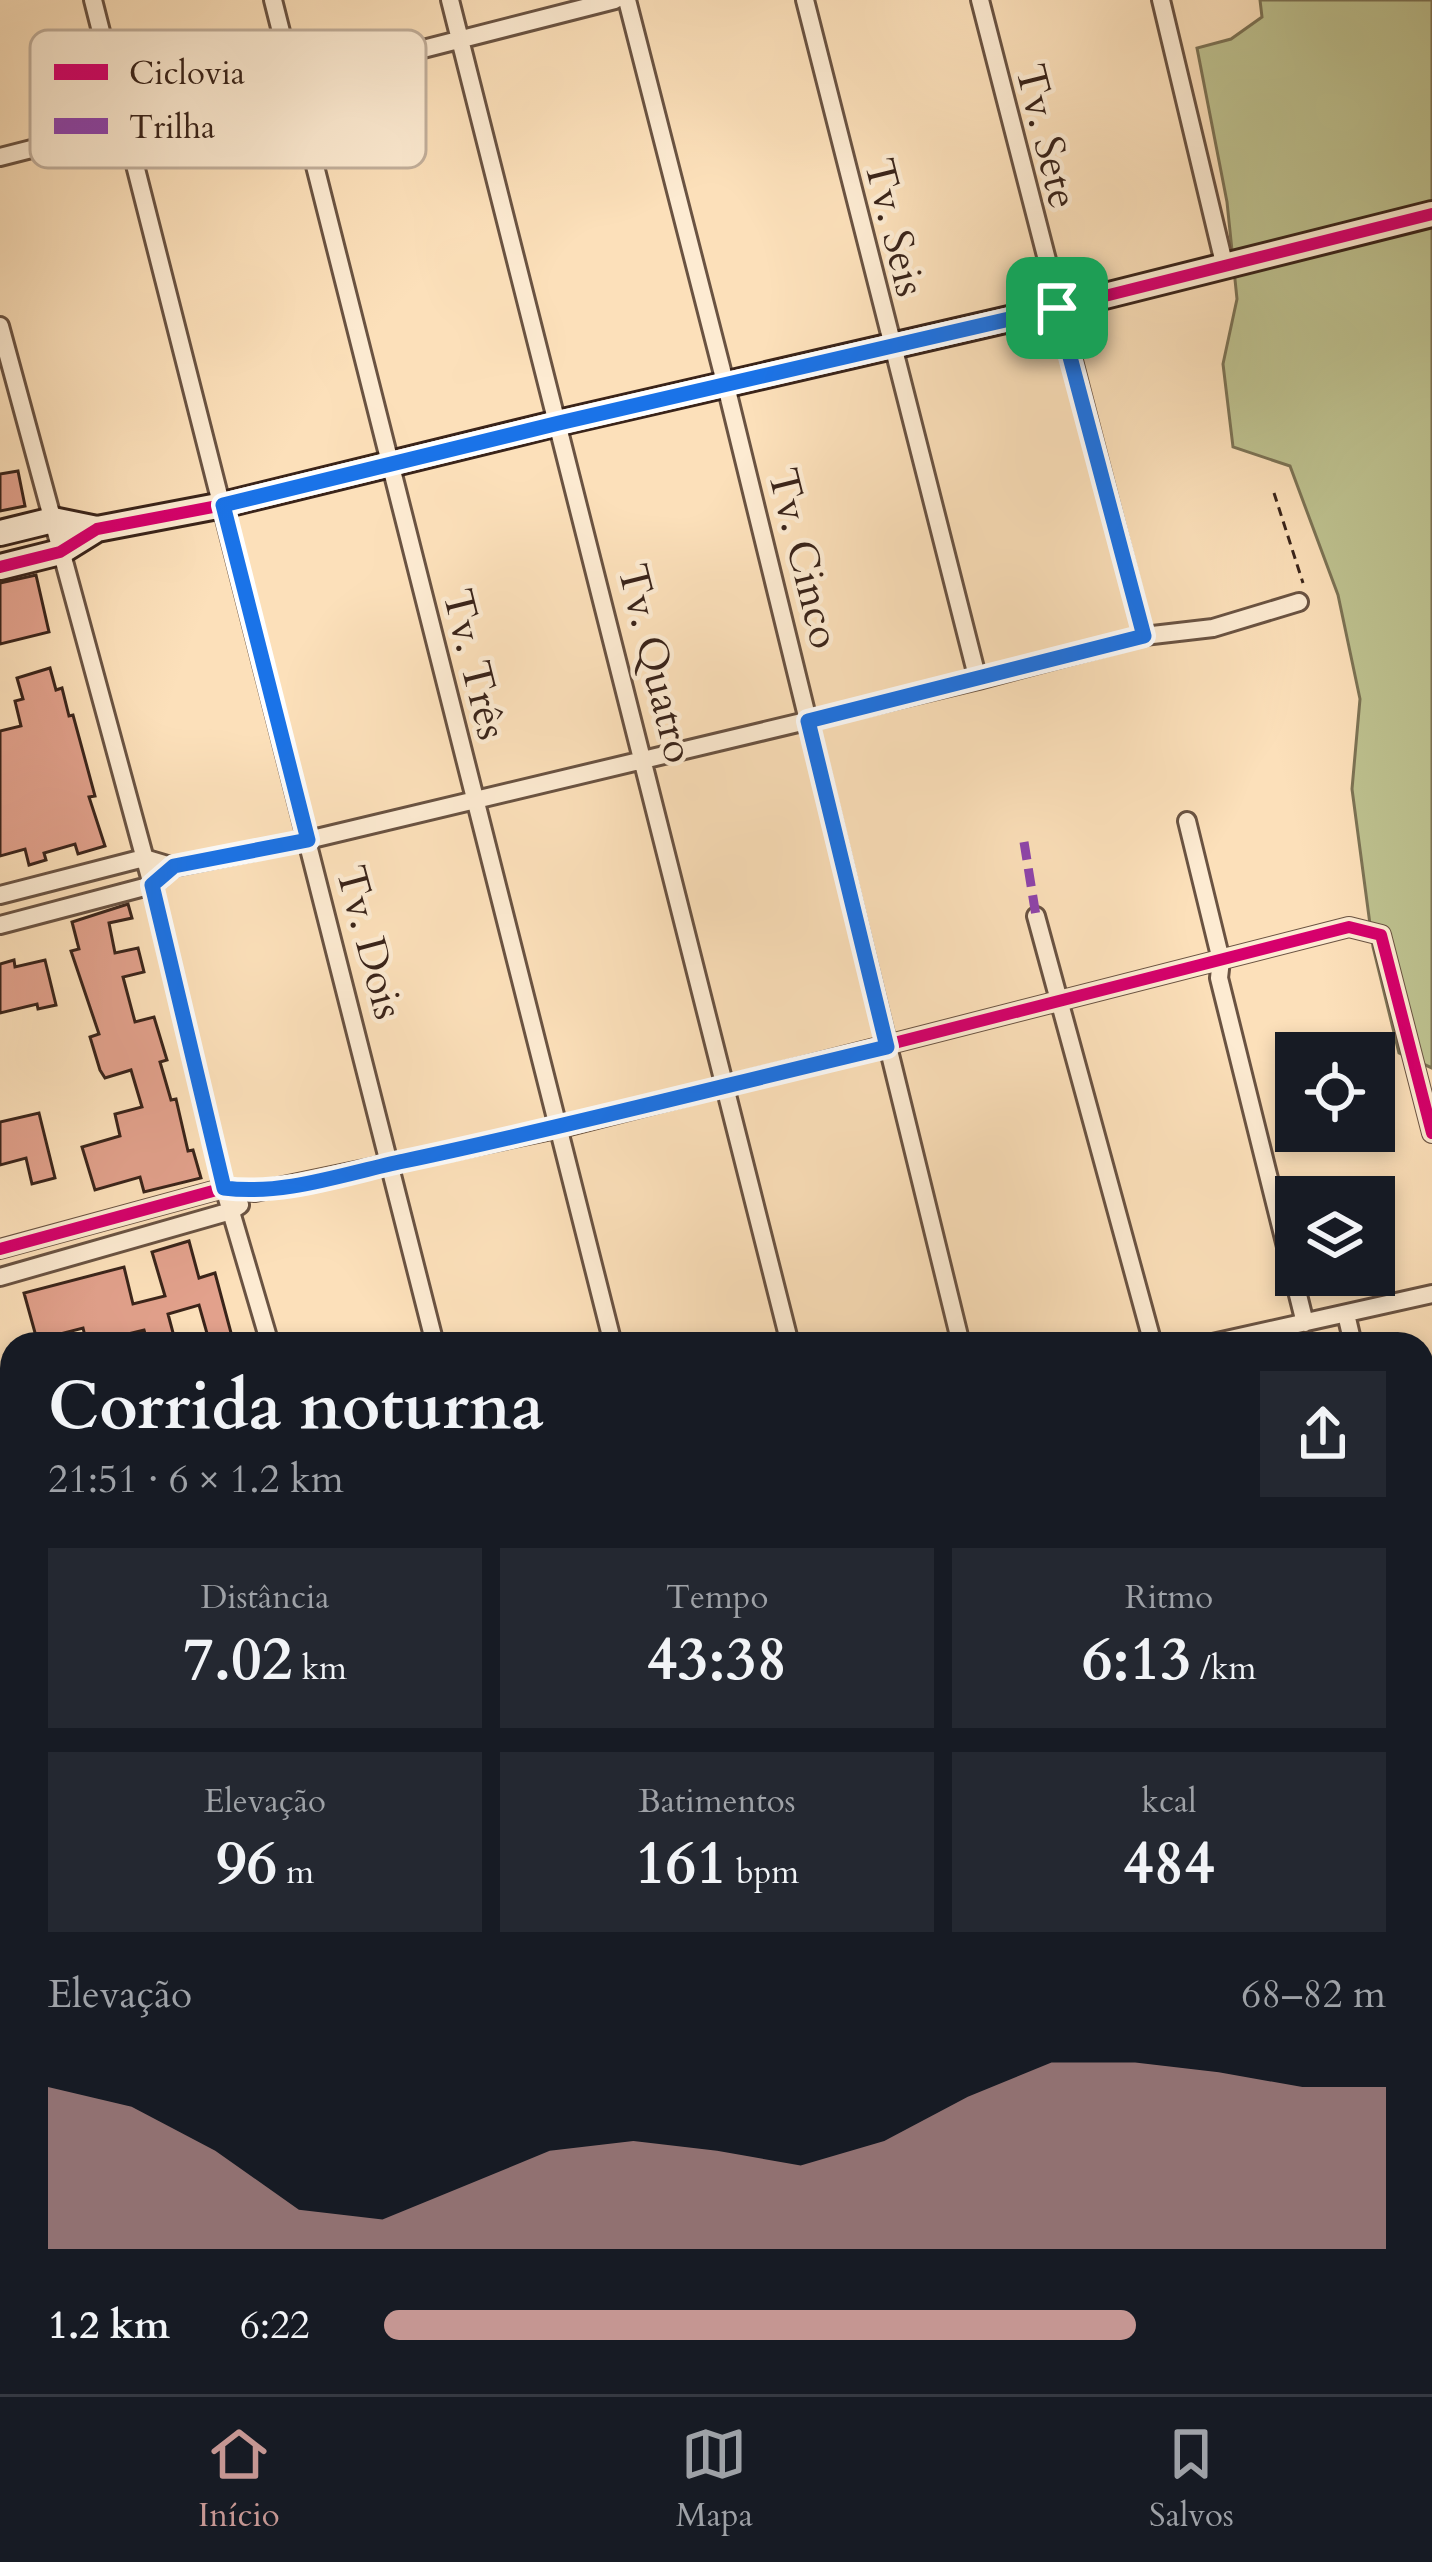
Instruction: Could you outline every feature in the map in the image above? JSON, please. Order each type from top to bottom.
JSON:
[{"type":"street","name":"Tv. Dois","points":[[93,0],[100,30]]},
{"type":"street","name":"Tv. Três","points":[[273,0],[281,30]]},
{"type":"street","name":"Tv. Quatro","points":[[450,0],[787,1332]]},
{"type":"street","points":[[426,49],[615,0]]},
{"type":"street","name":"Tv. Cinco","points":[[627,0],[958,1332]]},
{"type":"street","name":"Tv. Seis","points":[[805,0],[978,680]]},
{"type":"street","name":"Tv. Sete","points":[[980,0],[1144,636]]},
{"type":"street","points":[[1161,0],[1224,263]]},
{"type":"street","points":[[0,157],[30,150]]},
{"type":"street","name":"Tv. Dois","points":[[135,168],[432,1332]]},
{"type":"street","name":"Tv. Três","points":[[315,168],[610,1332]]},
{"type":"street","points":[[0,567],[60,552],[97,529],[223,505],[1057,308],[1432,214]]},
{"type":"street","points":[[0,326],[152,885],[224,1188],[266,1332]]},
{"type":"street","points":[[0,533],[53,520],[97,529]]},
{"type":"street","points":[[0,896],[144,857],[174,866],[308,840],[1144,636],[1213,628],[1298,602]]},
{"type":"street","points":[[1187,821],[1221,959],[1220,978],[1305,1323]]},
{"type":"street","points":[[0,926],[152,885],[174,866]]},
{"type":"street","points":[[1036,916],[1150,1332]]},
{"type":"street","points":[[0,1249],[224,1188],[255,1192],[561,1128],[1349,927],[1382,934],[1432,1133]]},
{"type":"street","points":[[0,1276],[231,1211],[255,1192]]},
{"type":"street","points":[[1263,1332],[1432,1294]]},
{"type":"street","points":[[1346,1314],[1350,1332]]},
{"type":"path","points":[[1274,494],[1301,568],[1304,584],[1298,602]]},
{"type":"green space","points":[[1260,0],[1432,0],[1432,1068],[1399,1053],[1373,947],[1352,789],[1360,699],[1338,595],[1290,466],[1233,447],[1223,364],[1237,299],[1227,202],[1197,48],[1231,39],[1262,17]]},
{"type":"building","points":[[18,471],[25,506],[0,511],[0,474]]},
{"type":"building","points":[[36,575],[49,632],[0,644],[0,583]]},
{"type":"building","points":[[50,668],[56,690],[62,688],[69,716],[73,715],[95,796],[89,797],[105,846],[78,854],[75,844],[44,853],[46,860],[29,865],[25,849],[0,856],[0,731],[21,726],[15,701],[23,699],[17,678]]},
{"type":"building","points":[[128,904],[132,918],[109,923],[115,953],[138,948],[144,972],[123,977],[135,1022],[154,1017],[167,1060],[160,1062],[171,1100],[176,1099],[188,1151],[193,1150],[201,1178],[144,1192],[140,1177],[95,1190],[82,1147],[120,1136],[115,1114],[142,1107],[131,1070],[105,1078],[100,1070],[90,1037],[99,1034],[71,951],[79,949],[72,922]]},
{"type":"building","points":[[14,960],[15,967],[45,960],[56,1005],[38,1009],[37,1004],[0,1013],[0,964]]},
{"type":"building","points":[[39,1113],[55,1178],[32,1184],[26,1158],[0,1165],[0,1122]]},
{"type":"building","points":[[189,1241],[199,1278],[215,1273],[231,1332],[207,1332],[199,1305],[168,1314],[173,1332],[84,1332],[83,1328],[35,1332],[24,1293],[124,1267],[133,1304],[165,1296],[152,1252]]},
{"type":"marked path","points":[[1024,842],[1036,916]]},
{"type":"cycle path","points":[[0,567],[60,552],[97,529],[223,505],[1057,308],[1432,214]]},
{"type":"cycle path","points":[[0,1249],[224,1188],[255,1192],[561,1128],[1349,927],[1381,935],[1432,1133]]},
{"type":"route","points":[[1057,308],[1144,636],[808,721],[887,1047],[561,1128],[342,1175],[255,1192],[224,1188],[152,885],[174,866],[308,840],[223,505],[1057,308]]}]
